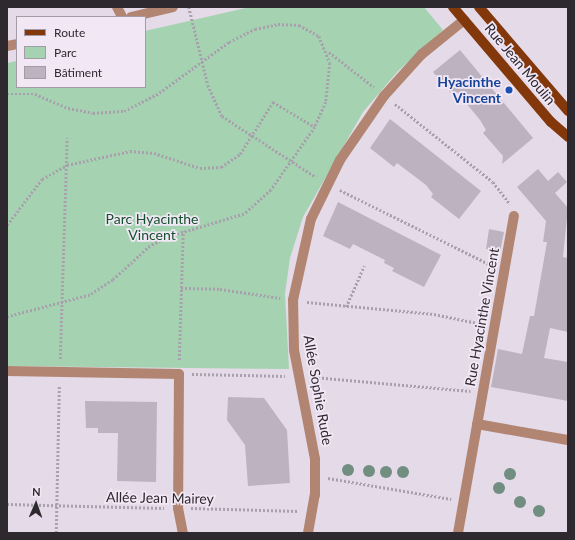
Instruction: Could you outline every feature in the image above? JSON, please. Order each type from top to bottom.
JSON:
[{"type":"main road","name":"Rue Jean Moulin","points":[[453,7],[551,122],[568,137]]},
{"type":"main road","name":"Rue Jean Moulin","points":[[479,7],[568,111]]},
{"type":"street","points":[[117,7],[122,16]]},
{"type":"street","points":[[135,16],[173,7]]},
{"type":"street","name":"Allée Sophie Rude","points":[[308,533],[313,511],[315,476],[314,442],[299,376],[292,300],[311,219],[328,184],[359,130],[384,96],[422,54],[464,20]]},
{"type":"street","name":"Rue Hyacinthe Vincent","points":[[458,533],[514,216]]},
{"type":"street","points":[[7,371],[179,374],[178,508],[183,533]]},
{"type":"street","points":[[477,424],[568,440]]},
{"type":"path","points":[[189,7],[203,62],[222,116],[251,137],[328,184],[504,271]]},
{"type":"path","points":[[7,94],[34,94],[83,112],[115,113],[156,95],[244,34],[278,24],[310,30],[319,36],[329,52],[493,182],[515,210],[514,216]]},
{"type":"path","points":[[7,317],[100,289],[150,246],[183,231],[244,214],[271,190],[292,163],[315,127],[329,91],[329,52]]},
{"type":"path","points":[[7,225],[42,179],[67,166],[130,151],[214,168],[235,160],[273,102],[315,127]]},
{"type":"path","points":[[56,533],[67,138]]},
{"type":"path","points":[[183,231],[179,374],[299,376],[483,392]]},
{"type":"path","points":[[346,307],[364,266]]},
{"type":"path","points":[[181,288],[220,289],[346,307],[434,314],[494,327]]},
{"type":"path","points":[[315,476],[463,501]]},
{"type":"path","name":"Allée Jean Mairey","points":[[7,504],[313,511]]},
{"type":"green space","name":"Parc Hyacinthe Vincent","points":[[250,7],[424,7],[443,30],[398,71],[363,112],[303,217],[290,258],[285,294],[289,369],[7,366],[7,63],[16,61],[16,88],[146,88],[146,31]]},
{"type":"building","points":[[460,50],[533,138],[502,164],[503,156],[483,133],[486,130],[480,120],[457,92],[453,96],[433,72]]},
{"type":"building","points":[[390,119],[481,191],[459,219],[431,197],[433,194],[426,185],[397,163],[394,167],[370,148]]},
{"type":"building","points":[[538,169],[548,181],[558,172],[567,182],[555,193],[568,208],[563,257],[568,258],[568,332],[550,328],[544,358],[568,362],[568,401],[491,387],[498,349],[522,354],[530,316],[534,316],[547,242],[543,242],[546,221],[517,187]]},
{"type":"building","points":[[338,202],[441,255],[424,287],[392,271],[394,268],[384,263],[385,260],[353,244],[350,249],[323,236]]},
{"type":"building","points":[[489,229],[504,232],[500,252],[486,249]]},
{"type":"building","points":[[228,397],[264,398],[287,430],[290,483],[248,486],[245,445],[227,420]]},
{"type":"building","points":[[85,401],[157,402],[156,482],[117,481],[118,433],[98,433],[98,428],[86,428]]},
{"type":"place","name":"Hyacinthe Vincent","points":[[509,90]]}]
